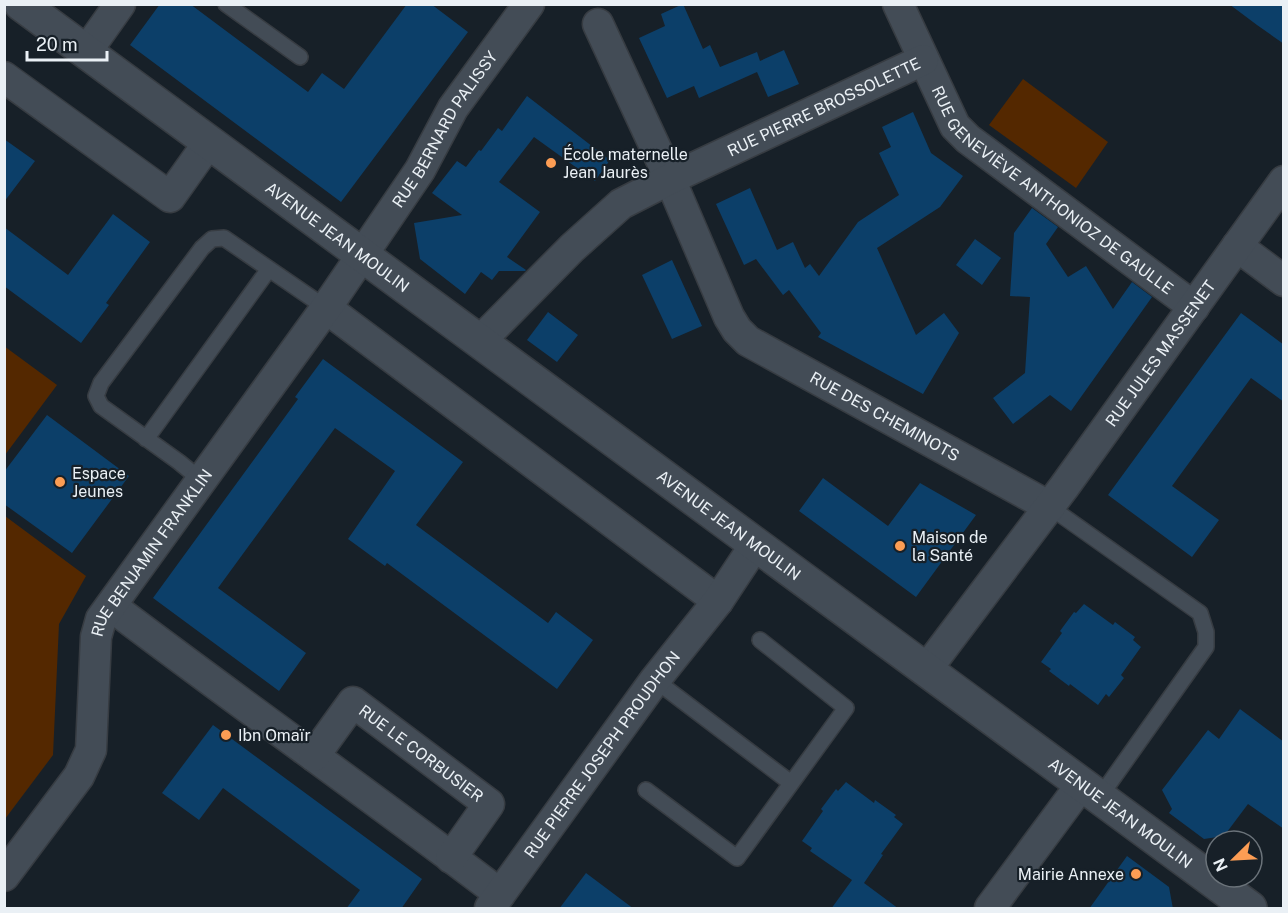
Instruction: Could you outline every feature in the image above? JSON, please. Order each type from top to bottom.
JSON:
[{"type":"street","name":"AVENUE JEAN MOULIN","points":[[21,4],[1250,909]]},
{"type":"street","points":[[86,52],[120,4]]},
{"type":"street","name":"RUE BERNARD PALISSY","points":[[362,255],[420,170],[453,108],[529,4]]},
{"type":"street","name":"RUE PIERRE BROSSOLETTE","points":[[479,342],[572,248],[621,204],[923,60],[898,4]]},
{"type":"street","points":[[598,24],[670,179]]},
{"type":"street","name":"RUE GENEVIÈVE ANTHONIOZ DE GAULLE","points":[[923,60],[955,126],[968,139],[1194,307]]},
{"type":"street","points":[[4,76],[170,197],[209,142]]},
{"type":"street","name":"RUE DES CHEMINOTS","points":[[670,179],[729,317],[736,330],[748,341],[1050,507]]},
{"type":"street","name":"RUE JULES MASSENET","points":[[926,670],[1050,507],[1284,181]]},
{"type":"street","points":[[1238,246],[1284,281]]},
{"type":"street","name":"RUE BENJAMIN FRANKLIN","points":[[4,876],[79,776],[91,750],[96,637],[101,619],[362,255]]},
{"type":"street","points":[[326,308],[718,601]]},
{"type":"street","name":"RUE PIERRE JOSEPH PROUDHON","points":[[495,902],[655,680],[718,601],[755,545]]},
{"type":"street","points":[[111,606],[451,858],[495,902]]},
{"type":"street","name":"RUE LE CORBUSIER","points":[[314,756],[353,702],[489,804],[451,858]]},
{"type":"street","points":[[990,909],[1090,792]]},
{"type":"lane","points":[[226,4],[300,57]]},
{"type":"lane","points":[[201,480],[101,406],[96,396],[101,383],[202,248],[212,239],[224,238],[326,308]]},
{"type":"lane","points":[[146,439],[269,269]]},
{"type":"lane","points":[[1050,507],[1200,614],[1206,632],[1206,647],[1090,792]]},
{"type":"lane","points":[[646,790],[737,858],[846,708],[760,640]]},
{"type":"lane","points":[[655,680],[791,783]]},
{"type":"shaded area","points":[[1023,79],[1108,142],[1076,188],[989,125]]},
{"type":"shaded area","points":[[4,346],[57,385],[5,455],[4,455]]},
{"type":"shaded area","points":[[5,516],[86,576],[59,624],[53,755],[5,819]]},
{"type":"building","points":[[160,4],[190,4],[308,92],[322,73],[344,89],[407,4],[431,4],[468,32],[341,202],[130,45]]},
{"type":"building","points":[[683,4],[703,49],[710,45],[720,67],[757,52],[760,61],[784,50],[799,84],[768,97],[757,72],[699,98],[694,86],[667,98],[639,38],[665,26],[661,14]]},
{"type":"building","points":[[1229,4],[1284,4],[1284,44],[1257,25]]},
{"type":"building","points":[[527,96],[610,160],[595,181],[534,137],[499,182],[540,212],[507,257],[526,270],[499,271],[492,280],[481,272],[465,294],[420,259],[414,223],[462,215],[432,193],[457,161],[466,167],[498,128],[502,131]]},
{"type":"building","points":[[913,112],[931,153],[963,176],[940,207],[877,248],[916,335],[944,313],[959,333],[923,394],[818,337],[821,333],[789,290],[783,295],[756,259],[744,265],[716,204],[750,188],[777,250],[793,242],[805,268],[810,264],[819,276],[858,222],[899,195],[879,153],[891,147],[882,127]]},
{"type":"building","points":[[4,139],[35,161],[4,202]]},
{"type":"building","points":[[1032,208],[1058,227],[1046,244],[1068,277],[1086,266],[1113,309],[1132,282],[1152,297],[1071,411],[1050,395],[1013,424],[993,398],[1025,373],[1030,297],[1010,296],[1014,233]]},
{"type":"building","points":[[113,214],[150,242],[106,303],[109,305],[81,343],[4,286],[4,227],[68,275]]},
{"type":"building","points":[[975,239],[1001,258],[982,285],[956,265]]},
{"type":"building","points":[[672,260],[702,326],[672,339],[642,275]]},
{"type":"building","points":[[548,312],[578,335],[557,362],[527,340]]},
{"type":"building","points":[[1241,313],[1284,345],[1284,402],[1251,378],[1172,486],[1219,520],[1192,557],[1108,495]]},
{"type":"building","points":[[323,359],[463,462],[416,525],[548,623],[556,612],[593,640],[557,689],[387,563],[385,566],[348,539],[395,471],[335,428],[218,588],[306,653],[279,691],[153,598],[298,399],[295,397]]},
{"type":"building","name":"Espace Jeunes","points":[[47,415],[129,476],[72,553],[4,504],[4,472]]},
{"type":"building","name":"Maison de la Santé","points":[[823,478],[888,526],[920,483],[976,515],[916,597],[799,511]]},
{"type":"building","points":[[1084,604],[1113,625],[1115,622],[1135,637],[1133,640],[1141,647],[1121,675],[1124,678],[1109,697],[1106,694],[1098,705],[1049,671],[1051,669],[1041,662],[1074,612],[1076,613]]},
{"type":"building","points":[[1240,709],[1284,742],[1284,829],[1248,804],[1229,829],[1204,829],[1204,839],[1169,813],[1172,809],[1162,790],[1208,730],[1219,739]]},
{"type":"building","points":[[213,725],[422,879],[401,909],[346,909],[360,890],[223,788],[199,820],[162,793]]},
{"type":"building","points":[[846,782],[874,803],[875,800],[896,815],[894,817],[903,824],[881,854],[883,855],[864,883],[899,909],[831,909],[852,880],[810,851],[812,848],[802,841],[823,811],[821,809],[836,789],[838,791]]},
{"type":"building","name":"Mairie Annexe","points":[[1127,856],[1169,887],[1173,909],[1089,909]]},
{"type":"building","points":[[586,873],[634,909],[559,909]]},
{"type":"place","name":"École maternelle Jean Jaurès","points":[[551,163]]},
{"type":"place","name":"Espace Jeunes","points":[[60,482]]},
{"type":"place","name":"Maison de la Santé","points":[[900,546]]},
{"type":"place","name":"Ibn Omaïr","points":[[226,735]]},
{"type":"place","name":"Mairie Annexe","points":[[1136,874]]}]
